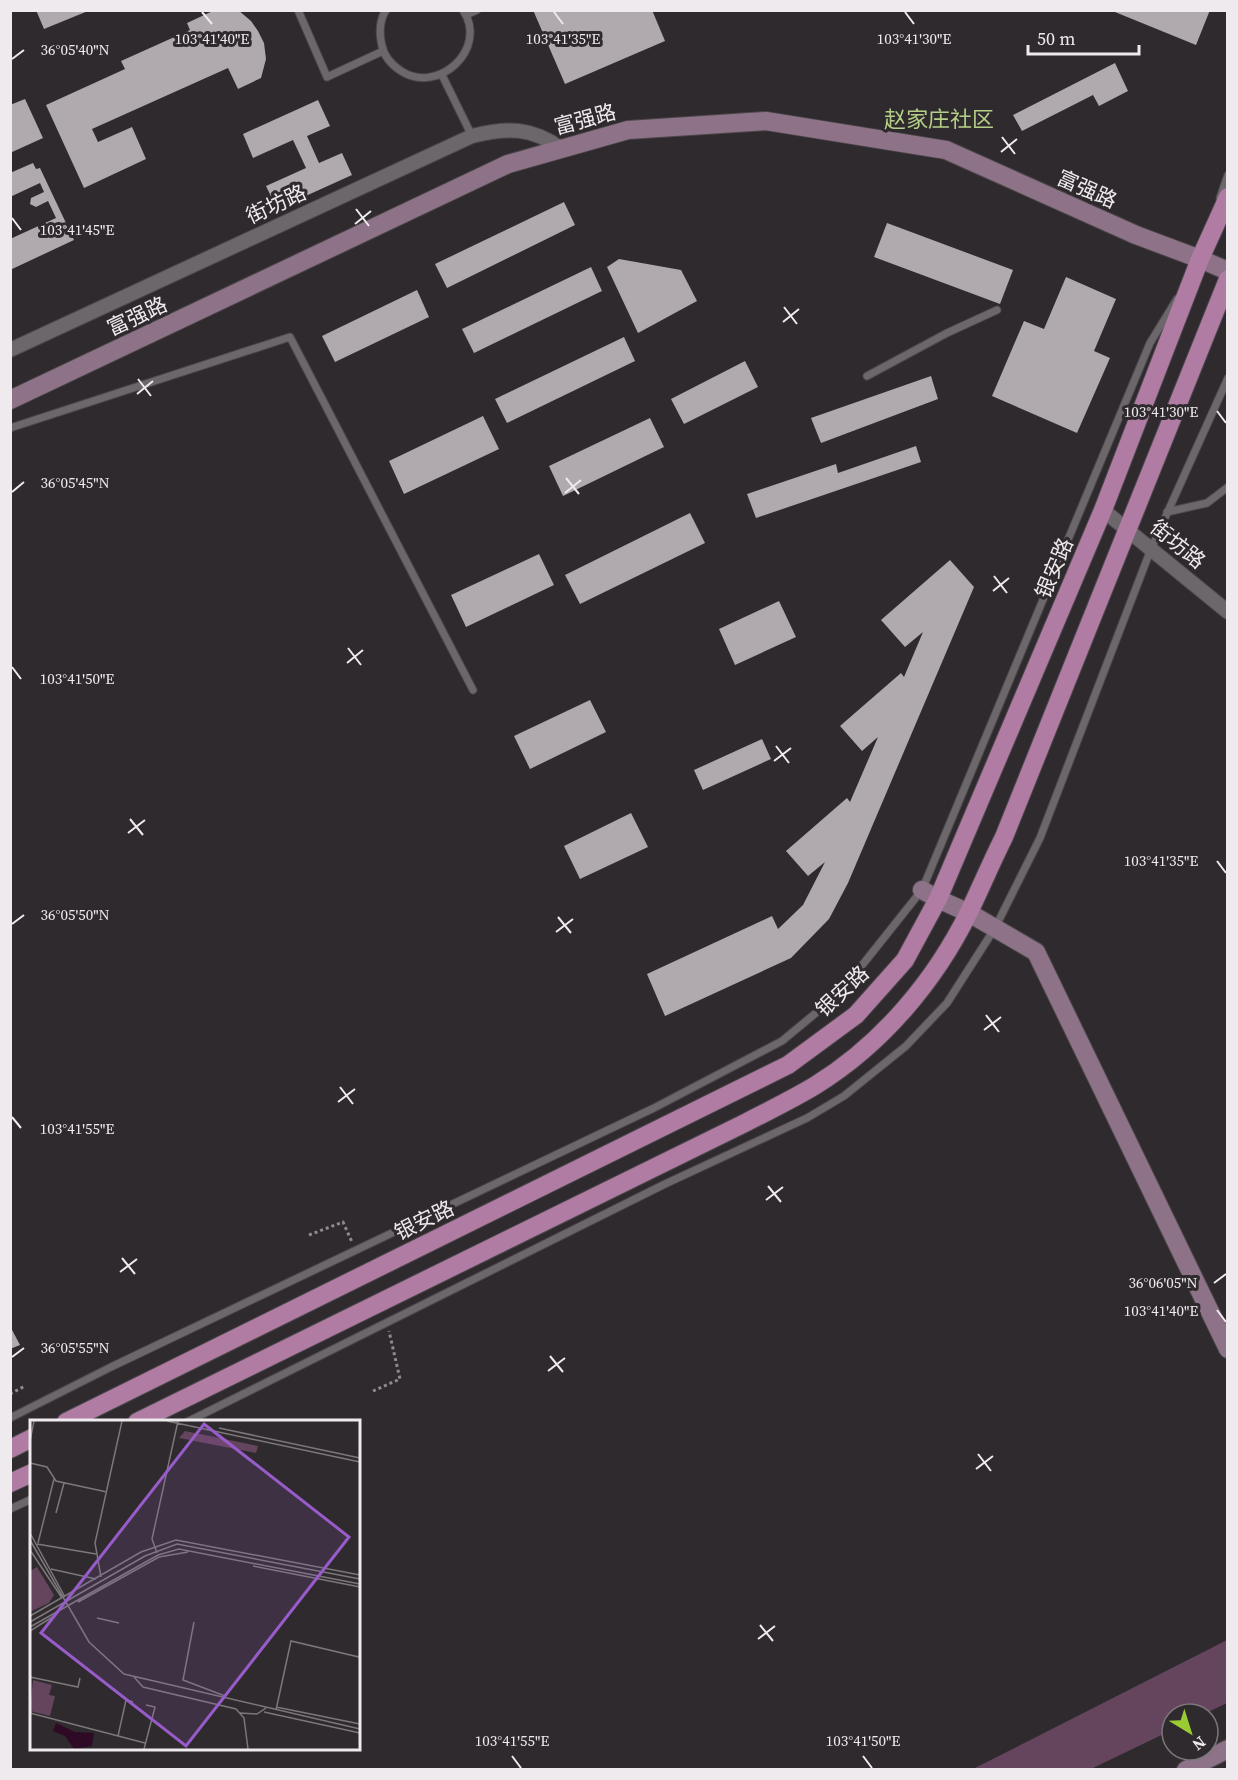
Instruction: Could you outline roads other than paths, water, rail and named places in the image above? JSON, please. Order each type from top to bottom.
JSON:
[{"type":"main road","name":"富强路","points":[[10,400],[508,164],[628,130],[766,121],[946,150],[1136,235],[1227,271]]},
{"type":"main road","name":"银安路","points":[[70,1420],[788,1065],[856,1015],[905,960],[930,895],[1103,510],[1200,259],[1227,196]]},
{"type":"main road","points":[[141,1420],[747,1122],[816,1084],[867,1047],[906,1008],[949,947],[969,913],[1004,837],[1227,279]]},
{"type":"main road","points":[[930,895],[969,913],[1036,952],[1227,1349]]},
{"type":"main road","points":[[10,1449],[30,1439]]},
{"type":"main road","points":[[10,1483],[30,1474]]},
{"type":"main road","points":[[1186,1770],[1227,1749]]},
{"type":"street","name":"街坊路","points":[[10,350],[472,136],[498,130],[524,131],[549,140],[562,149]]},
{"type":"street","name":"街坊路","points":[[1103,510],[1227,612]]},
{"type":"lane","points":[[298,10],[327,77],[383,51]]},
{"type":"lane","points":[[386,10],[379,34],[383,51],[393,66],[408,75],[425,78],[442,75],[457,65],[467,50],[470,33],[465,13],[477,10]]},
{"type":"lane","points":[[442,75],[472,136]]},
{"type":"lane","points":[[10,1418],[111,1367],[654,1108],[782,1041],[840,993],[930,895],[1150,343],[1200,259],[1227,175]]},
{"type":"lane","points":[[867,376],[947,333],[997,310]]},
{"type":"lane","points":[[10,428],[290,337],[472,690]]},
{"type":"lane","points":[[191,1420],[665,1184],[807,1118],[844,1096],[906,1046],[947,1003],[995,928],[1040,838],[1150,549],[1227,378]]},
{"type":"lane","points":[[1167,512],[1207,503],[1227,488]]},
{"type":"lane","points":[[10,1509],[30,1500]]},
{"type":"district","name":"赵家庄社区","points":[[939,119]]}]
